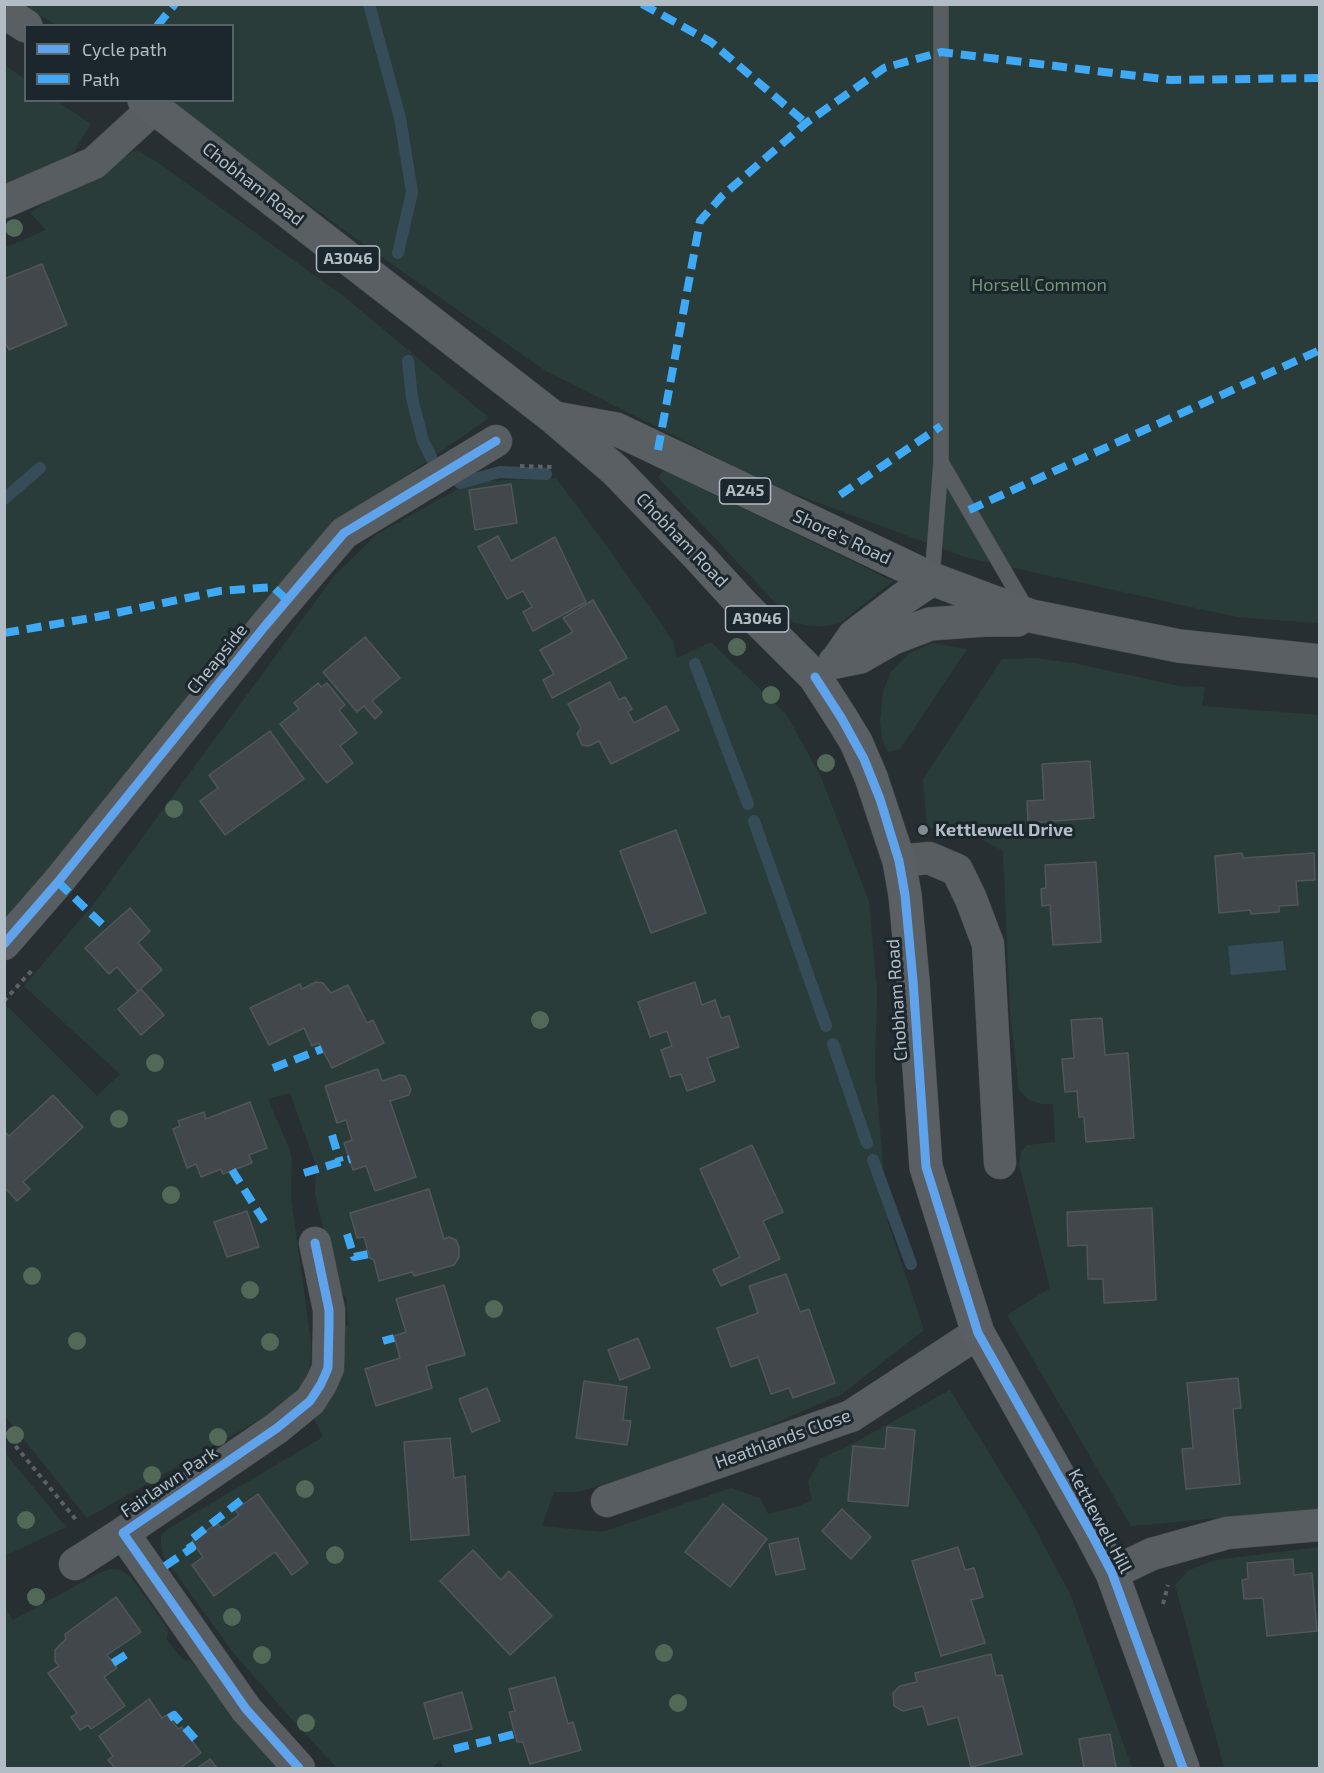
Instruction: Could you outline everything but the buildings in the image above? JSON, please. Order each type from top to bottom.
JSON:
[{"type":"main road","points":[[4,12],[24,25]]},
{"type":"main road","name":"Chobham Road","points":[[149,104],[553,417],[615,470],[743,605],[825,669],[842,719],[864,759],[880,799],[899,861],[905,895],[913,981],[926,1167],[978,1333]]},
{"type":"main road","name":"Shore's Road","points":[[553,417],[616,429],[932,579],[1030,616],[1179,646],[1320,661]]},
{"type":"main road","points":[[825,669],[854,636],[932,579]]},
{"type":"main road","name":"Shore's Road","points":[[825,669],[860,657],[893,638],[930,624],[985,620],[1017,621],[1030,616]]},
{"type":"main road","name":"Kettlewell Hill","points":[[978,1333],[1112,1573],[1183,1768]]},
{"type":"street","points":[[4,202],[94,163],[149,104]]},
{"type":"street","name":"Cheapside","points":[[4,944],[73,864],[344,532],[503,454]]},
{"type":"street","points":[[899,861],[929,858],[957,870],[988,944],[1000,1163]]},
{"type":"street","name":"Fairlawn Park","points":[[299,1768],[99,1549],[276,1428],[310,1401],[328,1368],[329,1317],[315,1243]]},
{"type":"street","name":"Heathlands Close","points":[[607,1501],[851,1416],[978,1333]]},
{"type":"street","points":[[1112,1573],[1152,1554],[1227,1533],[1320,1525]]},
{"type":"lane","points":[[932,579],[941,462],[941,4]]},
{"type":"lane","points":[[941,462],[1030,616]]},
{"type":"path","points":[[503,454],[566,469]]},
{"type":"path","points":[[4,1001],[35,966]]},
{"type":"path","points":[[4,1432],[99,1549]]},
{"type":"green space","name":"Horsell Common","points":[[22,5],[1319,5],[1319,623],[1236,617],[965,557],[773,486],[546,371],[390,263],[166,102],[234,102],[234,24],[55,24]]},
{"type":"green space","points":[[4,65],[24,78],[24,102],[58,102],[91,124],[71,156],[4,189]]},
{"type":"green space","points":[[137,150],[160,164],[346,298],[489,418],[350,515],[4,926],[4,248],[46,230],[30,213],[68,187]]},
{"type":"green space","points":[[664,470],[893,581],[840,623],[811,626],[794,623],[658,477]]},
{"type":"green space","points":[[556,478],[673,641],[677,658],[711,642],[786,714],[821,777],[869,901],[877,992],[875,1070],[888,1223],[924,1330],[842,1394],[721,1447],[579,1492],[554,1492],[542,1526],[602,1532],[731,1488],[760,1498],[768,1514],[796,1507],[812,1500],[808,1482],[820,1459],[950,1390],[1030,1519],[1071,1596],[1132,1768],[443,1768],[440,1760],[432,1768],[337,1768],[232,1651],[163,1556],[161,1544],[161,1535],[168,1529],[323,1437],[314,1418],[321,1412],[331,1395],[344,1328],[348,1325],[346,1296],[338,1293],[315,1193],[316,1166],[290,1093],[268,1099],[290,1150],[292,1162],[291,1197],[311,1342],[307,1383],[273,1412],[87,1518],[5,1416],[4,1007],[6,1005],[97,1096],[120,1074],[24,986],[96,901],[334,576],[377,534],[460,488],[487,481]]},
{"type":"green space","points":[[932,643],[967,649],[900,749],[888,752],[882,740],[880,720],[883,692],[891,672],[908,654]]},
{"type":"green space","points":[[1035,658],[1073,663],[1180,686],[1205,687],[1202,706],[1319,715],[1319,1509],[1131,1526],[1007,1315],[1050,1288],[1019,1164],[1021,1151],[1027,1145],[1055,1142],[1053,1104],[1041,1104],[1029,1100],[1019,1090],[1010,1012],[1003,851],[970,833],[927,828],[923,779],[1002,659]]},
{"type":"green space","points":[[5,1453],[66,1527],[4,1556]]},
{"type":"green space","points":[[1319,1547],[1319,1768],[1224,1768],[1175,1585],[1189,1570],[1215,1560]]},
{"type":"green space","points":[[110,1569],[121,1570],[131,1577],[168,1629],[167,1640],[182,1659],[190,1660],[280,1768],[5,1768],[4,1607],[13,1620]]},
{"type":"water","points":[[1283,941],[1286,970],[1231,975],[1228,946]]},
{"type":"waterway","points":[[369,4],[400,118],[412,192],[398,253]]},
{"type":"waterway","points":[[408,361],[412,398],[423,441],[435,465]]},
{"type":"waterway","points":[[4,499],[40,468]]},
{"type":"waterway","points":[[460,483],[500,472],[546,474]]},
{"type":"waterway","points":[[695,664],[748,804]]},
{"type":"waterway","points":[[754,821],[826,1026]]},
{"type":"waterway","points":[[833,1044],[867,1143]]},
{"type":"waterway","points":[[873,1160],[911,1264]]},
{"type":"marked path","points":[[159,24],[175,4]]},
{"type":"marked path","points":[[642,4],[711,42],[806,123]]},
{"type":"marked path","points":[[658,450],[700,221],[722,196],[806,123],[884,68],[941,52],[1170,80],[1320,78]]},
{"type":"marked path","points":[[969,510],[1320,350]]},
{"type":"marked path","points":[[840,495],[941,426]]},
{"type":"marked path","points":[[4,633],[97,617],[220,591],[273,587],[287,600]]},
{"type":"marked path","points":[[58,882],[107,929]]},
{"type":"marked path","points":[[273,1068],[322,1049]]},
{"type":"marked path","points":[[332,1135],[340,1162]]},
{"type":"marked path","points":[[304,1173],[350,1159]]},
{"type":"marked path","points":[[232,1170],[267,1226]]},
{"type":"marked path","points":[[347,1234],[354,1257],[369,1254]]},
{"type":"marked path","points":[[383,1341],[394,1338]]},
{"type":"marked path","points":[[165,1566],[192,1548],[188,1542],[244,1498]]},
{"type":"marked path","points":[[113,1663],[132,1651]]},
{"type":"marked path","points":[[169,1718],[174,1715],[195,1739]]},
{"type":"marked path","points":[[454,1749],[515,1734]]},
{"type":"cycle path","points":[[4,944],[58,882],[265,626],[344,533],[496,441]]},
{"type":"cycle path","points":[[815,677],[864,759],[880,799],[899,861],[905,895],[913,981],[926,1167],[978,1333],[1112,1573],[1183,1768]]},
{"type":"cycle path","points":[[299,1768],[246,1709],[123,1533],[277,1428],[310,1401],[328,1368],[329,1310],[315,1243]]},
{"type":"place","name":"Kettlewell Drive","points":[[923,830]]}]
